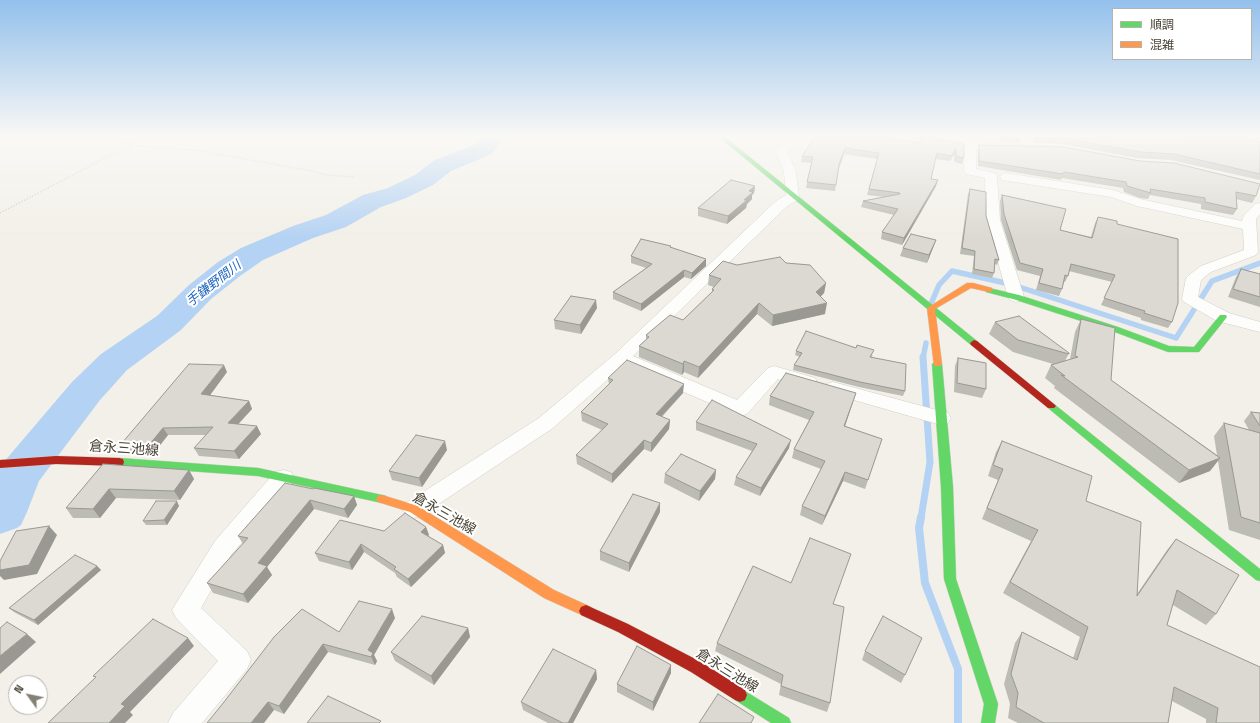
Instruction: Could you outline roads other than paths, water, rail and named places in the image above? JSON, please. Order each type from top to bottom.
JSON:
[{"type":"street","points":[[761,171],[1260,576]]},
{"type":"street","points":[[789,171],[793,197]]},
{"type":"street","points":[[970,171],[991,176],[993,220],[1016,297]]},
{"type":"street","points":[[1006,177],[1112,194],[1137,202],[1250,227]]},
{"type":"street","points":[[414,509],[546,423],[621,358],[781,204],[793,197]]},
{"type":"street","points":[[1260,207],[1249,218],[1251,252],[1206,268],[1194,278],[1190,299],[1223,317],[1260,327]]},
{"type":"street","points":[[931,308],[970,285],[1016,297],[1115,329],[1168,349],[1196,350],[1223,317]]},
{"type":"street","points":[[931,308],[935,336],[947,486],[950,579],[991,704],[988,723]]},
{"type":"street","points":[[621,358],[740,409],[774,372],[941,418]]},
{"type":"street","name":"倉永三池線","points":[[0,464],[56,460],[107,461],[258,472],[377,497],[414,509],[549,594],[623,628],[696,667],[784,723]]},
{"type":"street","points":[[183,723],[237,660],[185,610],[223,548],[283,478]]},
{"type":"waterway","name":"手鎌野間川","points":[[0,515],[4,512],[19,475],[86,391],[114,362],[169,323],[200,292],[229,269],[252,254],[303,232],[336,221],[372,201],[397,193],[424,180],[436,171]]},
{"type":"waterway","points":[[930,306],[939,285],[952,271],[1010,284],[1176,338],[1212,281],[1260,263]]},
{"type":"waterway","points":[[923,358],[926,343]]},
{"type":"waterway","points":[[921,518],[930,462],[923,358]]},
{"type":"waterway","points":[[921,517],[919,528],[925,583],[958,669],[958,723]]}]
